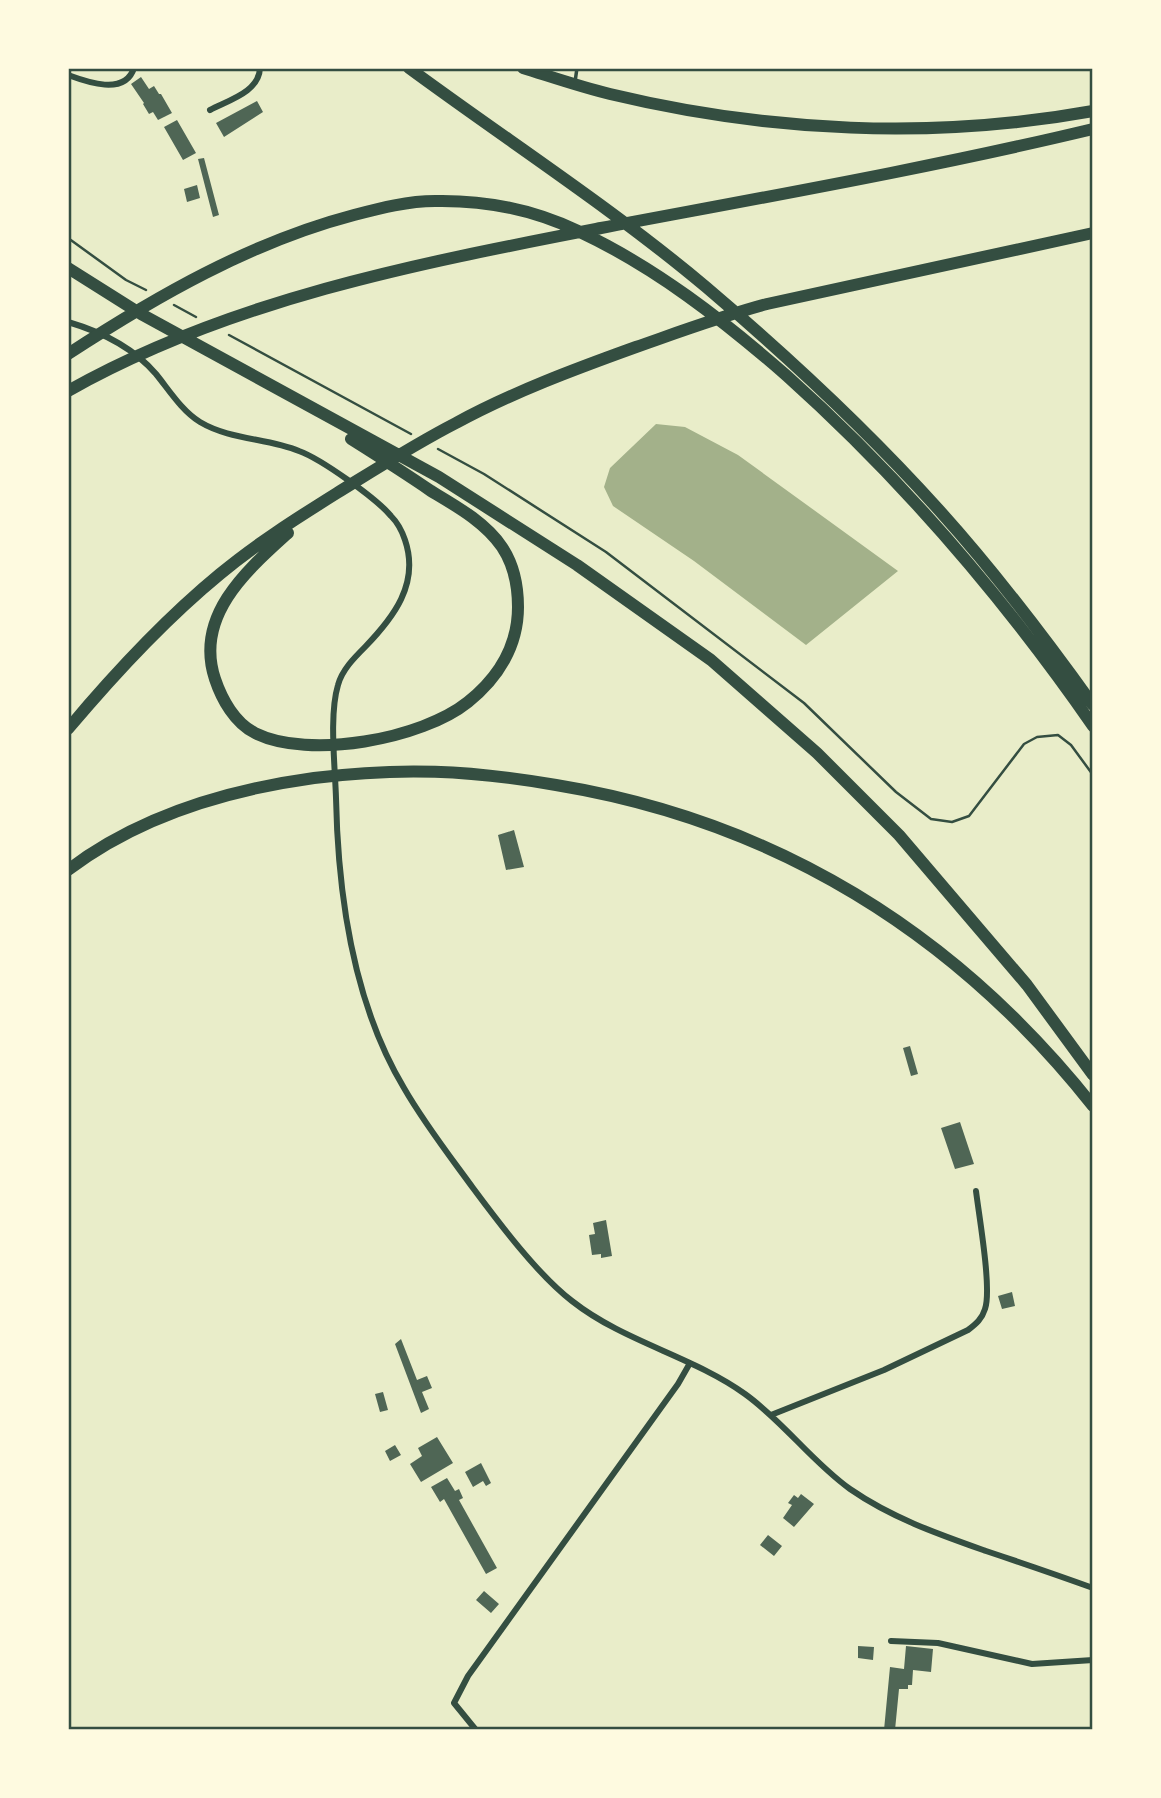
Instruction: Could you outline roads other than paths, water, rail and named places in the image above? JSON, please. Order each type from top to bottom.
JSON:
[{"type":"highway","points":[[409,68],[592,198],[705,286],[797,368],[939,510],[1018,606],[1093,705]]},
{"type":"highway","points":[[523,68],[608,93],[693,111],[747,120],[812,126],[895,130],[983,124],[1093,111]]},
{"type":"highway","points":[[68,391],[162,345],[242,315],[356,280],[521,244],[852,182],[1093,130]]},
{"type":"highway","points":[[68,354],[121,320],[230,261],[327,222],[388,206],[434,201],[490,205],[512,208],[575,229],[681,291],[747,342],[832,417],[932,521],[981,577],[1093,726]]},
{"type":"highway","points":[[68,729],[105,685],[183,606],[221,573],[326,500],[456,423],[566,372],[725,316],[831,288],[1093,233]]},
{"type":"highway","points":[[68,268],[141,314],[439,477],[577,565],[711,660],[817,753],[900,835],[1027,985],[1093,1075]]},
{"type":"highway","points":[[268,385],[467,514],[502,547],[516,577],[518,618],[514,638],[508,655],[494,677],[468,702],[446,716],[416,729],[353,744],[326,746],[275,741],[253,732],[235,717],[221,697],[210,653],[213,630],[223,603],[251,566],[326,500]]},
{"type":"highway","points":[[68,870],[133,831],[172,812],[252,788],[303,780],[383,771],[431,770],[502,776],[600,792],[689,816],[724,830],[826,876],[870,902],[958,967],[1021,1023],[1062,1067],[1093,1106]]},
{"type":"street","points":[[68,75],[88,83],[110,85],[128,78],[134,68]]},
{"type":"street","points":[[210,110],[253,87],[259,79],[260,68]]},
{"type":"street","points":[[68,323],[116,341],[132,351],[200,422],[224,432],[301,451],[377,502],[395,519],[404,536],[408,551],[408,582],[405,595],[399,607],[340,677],[334,712],[337,813],[345,902],[353,950],[366,1001],[387,1056],[429,1128],[494,1215],[555,1287],[571,1301],[613,1328],[690,1363],[745,1394],[771,1415],[809,1455],[879,1508],[916,1526],[1093,1588]]},
{"type":"street","points":[[771,1415],[884,1370],[968,1330],[979,1321],[986,1307],[987,1290],[976,1191]]},
{"type":"street","points":[[476,1730],[454,1703],[468,1676],[678,1384],[690,1363]]},
{"type":"street","points":[[891,1642],[938,1643],[1032,1664],[1093,1660]]},
{"type":"lane","points":[[575,84],[577,68]]}]
